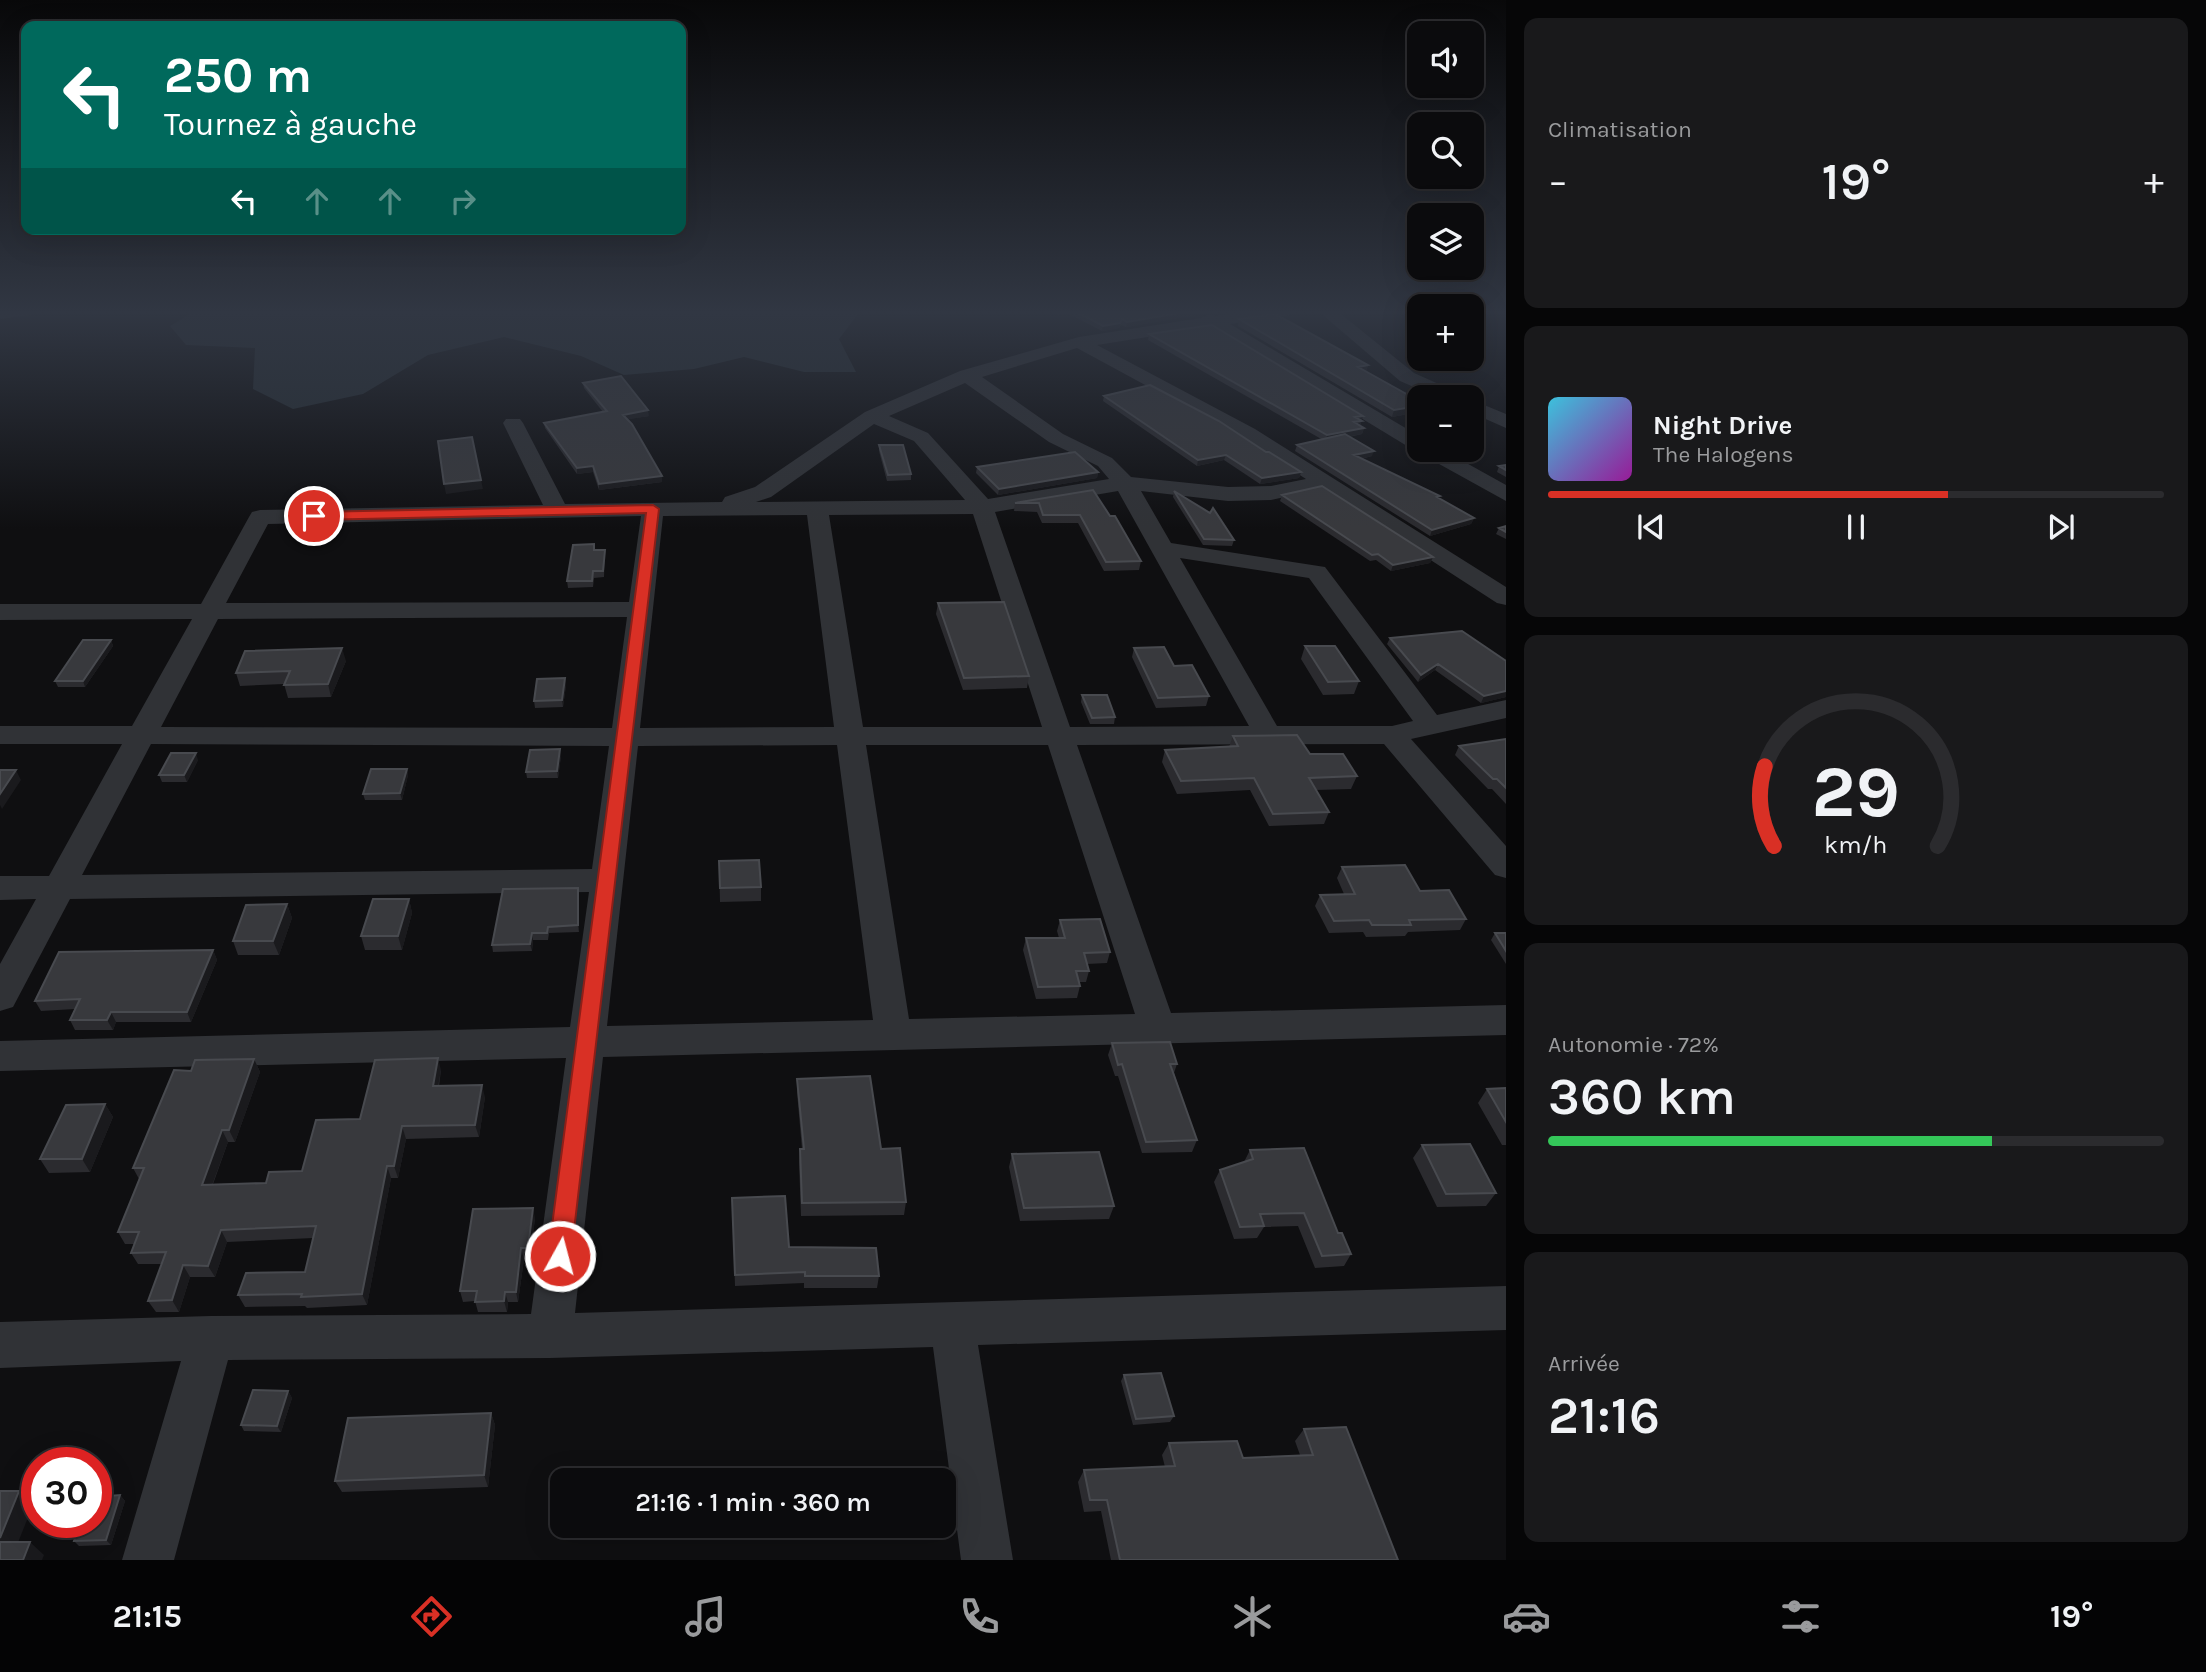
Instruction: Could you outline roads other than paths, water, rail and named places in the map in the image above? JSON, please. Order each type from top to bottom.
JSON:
[{"type":"street","points":[[653,509],[713,506],[753,497],[872,416],[949,383]]},
{"type":"street","points":[[978,383],[1056,438],[1105,462],[1125,483],[1268,734]]},
{"type":"street","points":[[1155,383],[1248,433],[1506,598]]},
{"type":"street","points":[[1316,383],[1407,438]]},
{"type":"street","points":[[1484,412],[1506,422]]},
{"type":"street","points":[[872,416],[921,437],[982,507],[1158,1028]]},
{"type":"street","points":[[513,423],[557,511]]},
{"type":"street","points":[[1449,462],[1506,494]]},
{"type":"street","points":[[0,997],[260,517],[653,509],[982,507],[1125,483],[1228,494],[1271,493],[1325,482]]},
{"type":"street","points":[[550,1336],[653,509]]},
{"type":"street","points":[[817,509],[893,1034]]},
{"type":"street","points":[[1164,549],[1317,572],[1430,725]]},
{"type":"street","points":[[0,612],[640,609]]},
{"type":"street","points":[[0,735],[1392,735],[1506,709]]},
{"type":"street","points":[[1392,735],[1506,867]]},
{"type":"street","points":[[0,888],[607,880]]},
{"type":"street","points":[[0,1056],[1506,1020]]},
{"type":"street","points":[[0,1345],[211,1338],[550,1336],[1506,1308]]},
{"type":"street","points":[[952,1324],[987,1560]]},
{"type":"street","points":[[148,1560],[211,1338]]}]
